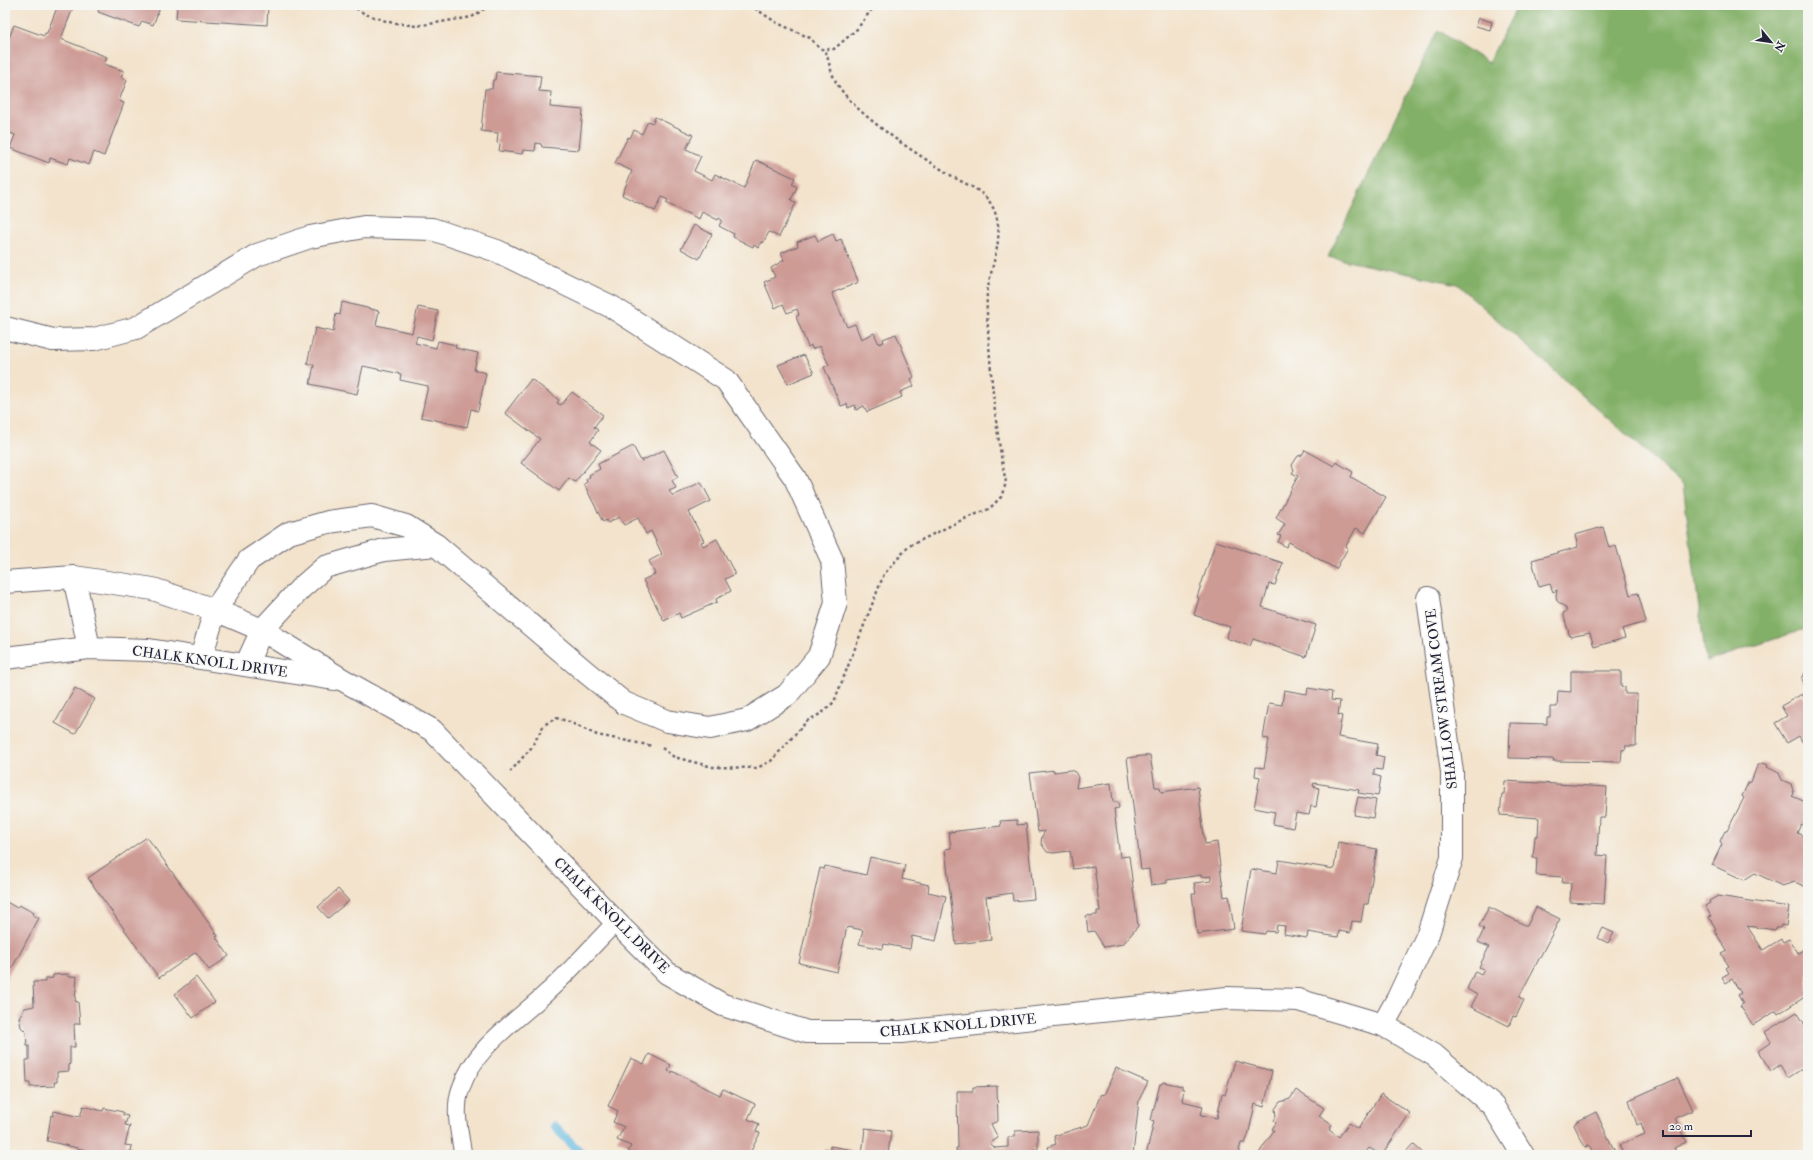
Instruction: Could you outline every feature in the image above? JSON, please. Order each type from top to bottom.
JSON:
[{"type":"street","points":[[5,328],[53,340],[94,339],[136,328],[257,254],[310,237],[364,227],[432,229],[497,251],[612,307],[726,380],[795,478],[832,560],[836,603],[819,656],[787,695],[748,720],[710,728],[667,721],[624,703],[436,545],[406,526],[372,516],[328,522],[289,533],[249,560],[215,610],[201,658]]},
{"type":"street","points":[[246,665],[262,630],[300,588],[325,567],[384,550],[436,545]]},
{"type":"street","points":[[74,577],[89,648]]},
{"type":"street","name":"CHALK KNOLL DRIVE","points":[[5,582],[74,577],[153,589],[215,610],[262,630],[343,680],[432,730],[616,922],[667,973],[723,1005],[808,1032],[900,1032],[1227,998],[1298,1000],[1383,1025],[1434,1055],[1493,1106],[1523,1155]]},
{"type":"street","name":"SHALLOW STREAM COVE","points":[[1383,1025],[1398,998],[1428,934],[1452,858],[1452,772],[1428,598]]},
{"type":"street","name":"CHALK KNOLL DRIVE","points":[[5,658],[89,648],[149,650],[343,680]]},
{"type":"lane","points":[[463,1155],[458,1111],[460,1090],[470,1065],[487,1045],[546,993],[616,922]]},
{"type":"path","points":[[351,5],[365,14],[389,22],[416,26],[472,17],[490,5]]},
{"type":"path","points":[[750,5],[777,23],[810,38],[820,49],[834,49],[857,29],[875,5]]},
{"type":"path","points":[[510,772],[531,748],[544,725],[556,718],[567,721],[597,735],[659,746],[674,757],[713,767],[757,768],[771,761],[807,721],[822,713],[834,702],[884,574],[909,546],[964,518],[989,509],[1001,497],[1006,483],[991,381],[988,315],[988,293],[998,244],[998,224],[991,204],[977,190],[954,177],[893,136],[854,104],[834,78],[825,49]]},
{"type":"green space","points":[[1518,5],[1808,5],[1808,628],[1706,662],[1683,485],[1457,284],[1328,257],[1438,30],[1488,63]]},
{"type":"building","points":[[58,5],[74,5],[61,39],[107,57],[104,64],[124,71],[121,77],[127,80],[119,101],[124,103],[104,156],[94,152],[89,165],[70,158],[68,164],[50,158],[49,163],[10,148],[15,135],[5,131],[5,36],[9,38],[14,25],[44,36],[45,33],[47,33]]},
{"type":"building","points":[[100,5],[161,5],[153,25],[142,21],[139,27],[98,12]]},
{"type":"building","points":[[177,5],[268,5],[267,25],[176,19]]},
{"type":"building","points":[[1479,18],[1492,22],[1490,30],[1476,26]]},
{"type":"building","points":[[496,72],[541,76],[539,91],[551,92],[550,107],[583,110],[579,150],[542,147],[541,144],[536,143],[535,151],[523,150],[522,154],[499,151],[500,144],[497,143],[498,133],[481,131],[485,89],[492,89]]},
{"type":"building","points":[[655,117],[693,135],[686,149],[701,156],[694,171],[712,180],[715,174],[744,188],[756,160],[795,178],[792,184],[797,187],[791,200],[796,203],[779,237],[769,232],[763,243],[761,242],[758,248],[754,245],[753,247],[733,237],[734,234],[719,226],[722,220],[719,218],[718,220],[702,212],[699,219],[666,203],[668,200],[662,197],[655,211],[622,195],[632,171],[615,163],[628,137],[630,138],[634,130],[642,134],[648,121],[653,123]]},
{"type":"building","points":[[694,225],[712,234],[699,259],[681,249]]},
{"type":"building","points":[[833,234],[836,241],[841,239],[858,281],[857,283],[832,293],[847,327],[855,324],[861,339],[874,333],[879,344],[884,342],[883,339],[896,334],[914,377],[911,379],[914,386],[900,392],[902,397],[867,412],[864,406],[856,410],[855,405],[848,408],[847,404],[841,406],[824,367],[829,365],[820,346],[812,349],[811,345],[808,347],[796,317],[799,315],[797,309],[787,313],[783,304],[775,308],[764,282],[775,277],[771,268],[784,260],[781,253],[798,246],[797,242],[815,235],[818,241]]},
{"type":"building","points":[[342,302],[379,311],[376,325],[412,333],[418,307],[438,311],[432,340],[417,336],[415,343],[436,348],[438,341],[456,345],[455,348],[478,353],[474,370],[486,373],[478,411],[471,409],[467,427],[421,417],[428,386],[400,380],[401,374],[363,366],[357,394],[310,384],[314,365],[307,364],[315,328],[333,332],[336,314],[340,315]]},
{"type":"building","points":[[804,355],[814,373],[788,384],[778,365]]},
{"type":"building","points":[[531,379],[559,400],[557,403],[561,405],[572,392],[603,415],[594,427],[598,430],[590,442],[601,450],[575,482],[569,478],[559,491],[521,463],[540,439],[505,413]]},
{"type":"building","points":[[633,446],[641,461],[664,450],[678,477],[672,480],[676,488],[669,491],[673,496],[701,482],[711,501],[689,512],[704,541],[701,542],[703,546],[717,539],[735,574],[725,579],[731,591],[716,599],[717,602],[681,618],[679,613],[664,621],[643,580],[655,574],[649,561],[662,554],[651,531],[646,534],[638,518],[624,525],[619,517],[608,523],[606,520],[603,522],[584,484],[587,482],[586,479],[590,477],[589,475],[600,469],[598,464]]},
{"type":"building","points":[[1305,450],[1334,466],[1336,462],[1353,472],[1351,477],[1386,497],[1365,533],[1356,528],[1346,546],[1348,548],[1336,569],[1289,542],[1286,547],[1278,542],[1281,536],[1278,535],[1285,524],[1276,518],[1298,476],[1292,473],[1294,470],[1292,465],[1298,456],[1302,455]]},
{"type":"building","points":[[1603,527],[1609,548],[1616,546],[1630,595],[1638,593],[1646,622],[1622,629],[1625,638],[1594,647],[1590,633],[1570,637],[1563,613],[1567,611],[1565,607],[1557,601],[1557,590],[1553,592],[1550,584],[1539,587],[1532,560],[1578,547],[1575,535]]},
{"type":"building","points":[[1216,541],[1283,563],[1275,585],[1269,584],[1262,607],[1316,625],[1306,657],[1253,639],[1250,646],[1226,638],[1230,627],[1194,615],[1199,598],[1197,597]]},
{"type":"building","points":[[1808,666],[1808,690],[1802,679]]},
{"type":"building","points":[[1571,671],[1621,671],[1621,686],[1625,687],[1625,694],[1637,694],[1636,746],[1625,746],[1626,749],[1622,750],[1621,762],[1553,761],[1554,759],[1509,758],[1510,723],[1547,724],[1547,717],[1550,717],[1550,707],[1557,707],[1558,691],[1571,692]]},
{"type":"building","points":[[75,688],[95,699],[75,734],[55,723]]},
{"type":"building","points":[[1308,688],[1332,692],[1331,700],[1340,701],[1338,715],[1342,716],[1338,737],[1378,744],[1376,755],[1384,757],[1382,770],[1374,769],[1374,775],[1381,777],[1378,796],[1358,793],[1359,790],[1314,783],[1313,786],[1319,788],[1316,807],[1311,806],[1309,815],[1296,813],[1293,828],[1273,824],[1275,812],[1254,808],[1260,777],[1255,776],[1256,767],[1264,768],[1269,739],[1263,738],[1269,703],[1282,705],[1284,690],[1307,694]]},
{"type":"building","points":[[1802,694],[1808,704],[1808,752],[1799,736],[1787,743],[1775,723],[1787,716],[1781,706]]},
{"type":"building","points":[[1150,755],[1155,787],[1160,787],[1161,792],[1198,787],[1205,844],[1217,842],[1224,897],[1229,896],[1234,929],[1197,934],[1192,894],[1196,894],[1194,883],[1211,881],[1211,876],[1201,877],[1201,875],[1167,880],[1167,883],[1151,885],[1149,869],[1141,870],[1127,758]]},
{"type":"building","points":[[1763,763],[1768,765],[1767,767],[1779,773],[1782,780],[1791,784],[1794,794],[1792,796],[1808,803],[1808,828],[1801,824],[1797,833],[1808,838],[1805,847],[1808,849],[1808,888],[1795,882],[1782,886],[1755,873],[1744,880],[1712,865],[1722,844],[1720,841],[1725,831],[1727,831],[1744,798],[1742,796],[1748,783],[1751,782],[1757,766]]},
{"type":"building","points":[[1054,770],[1054,772],[1070,770],[1075,772],[1078,777],[1076,788],[1111,783],[1113,802],[1118,802],[1119,808],[1114,809],[1120,857],[1129,856],[1138,926],[1123,944],[1104,947],[1094,931],[1088,932],[1086,916],[1097,915],[1097,911],[1100,911],[1094,866],[1073,869],[1070,851],[1053,853],[1047,852],[1041,843],[1042,836],[1045,831],[1038,832],[1030,773]]},
{"type":"building","points":[[1505,781],[1607,787],[1605,817],[1599,817],[1597,855],[1607,856],[1604,904],[1570,902],[1571,883],[1562,883],[1563,877],[1536,875],[1537,858],[1533,858],[1535,836],[1538,836],[1539,818],[1500,815]]},
{"type":"building","points":[[1358,797],[1376,800],[1373,818],[1354,815]]},
{"type":"building","points":[[1017,820],[1017,825],[1026,824],[1034,899],[1013,901],[1012,893],[986,897],[991,940],[956,944],[945,849],[951,848],[949,832],[1001,826],[1000,821]]},
{"type":"building","points":[[147,837],[218,936],[216,937],[229,956],[209,970],[196,952],[159,978],[88,878]]},
{"type":"building","points":[[1338,842],[1377,849],[1368,904],[1364,904],[1361,922],[1352,921],[1350,933],[1339,931],[1338,937],[1308,932],[1307,938],[1284,934],[1285,926],[1277,925],[1276,932],[1266,931],[1265,934],[1241,931],[1251,869],[1277,873],[1279,860],[1334,869]]},
{"type":"building","points":[[870,857],[905,865],[902,879],[929,885],[928,892],[946,896],[936,941],[912,936],[910,949],[884,944],[883,949],[859,944],[863,930],[847,927],[837,972],[799,963],[820,868],[824,869],[825,866],[866,875]]},
{"type":"building","points":[[338,889],[349,901],[328,918],[318,907]]},
{"type":"building","points":[[1718,896],[1789,907],[1786,926],[1781,925],[1780,928],[1776,928],[1776,930],[1747,926],[1763,950],[1781,939],[1783,942],[1789,939],[1798,953],[1808,947],[1808,995],[1778,1014],[1776,1011],[1753,1025],[1740,1006],[1743,1004],[1738,995],[1741,993],[1732,979],[1726,983],[1722,977],[1729,973],[1726,968],[1729,966],[1721,954],[1727,951],[1714,930],[1716,929],[1705,906],[1710,903],[1709,901]]},
{"type":"building","points":[[5,901],[17,908],[19,905],[34,913],[33,915],[39,918],[5,981]]},
{"type":"building","points":[[1489,907],[1527,926],[1536,907],[1560,919],[1519,997],[1524,1000],[1516,1017],[1513,1016],[1509,1026],[1471,1007],[1477,995],[1467,989],[1475,971],[1481,974],[1484,969],[1479,967],[1489,947],[1478,942],[1484,929],[1479,926]]},
{"type":"building","points":[[1603,928],[1614,933],[1608,943],[1598,938]]},
{"type":"building","points":[[68,974],[68,977],[77,976],[75,1001],[78,1002],[80,1024],[74,1024],[75,1047],[70,1047],[69,1071],[57,1072],[57,1082],[54,1082],[55,1086],[30,1087],[30,1083],[27,1083],[26,1060],[29,1060],[29,1046],[27,1046],[26,1032],[21,1027],[19,1017],[25,1008],[34,1006],[33,982],[45,982],[45,979],[53,978],[53,975]]},
{"type":"building","points":[[196,977],[215,1002],[193,1018],[175,994]]},
{"type":"building","points":[[1797,1012],[1805,1025],[1808,1023],[1808,1065],[1788,1078],[1780,1065],[1771,1071],[1758,1051],[1771,1042],[1765,1032]]},
{"type":"building","points":[[649,1054],[671,1065],[668,1071],[672,1073],[672,1071],[720,1095],[723,1089],[755,1104],[748,1119],[759,1124],[756,1132],[760,1133],[749,1155],[636,1155],[628,1151],[631,1146],[617,1140],[624,1127],[613,1122],[618,1111],[608,1106],[631,1058],[644,1064]]},
{"type":"building","points":[[1235,1061],[1272,1071],[1264,1107],[1255,1104],[1248,1136],[1245,1143],[1241,1143],[1238,1155],[1146,1155],[1154,1121],[1151,1120],[1160,1084],[1163,1082],[1182,1086],[1182,1089],[1184,1089],[1182,1101],[1203,1106],[1201,1115],[1217,1118],[1222,1094],[1225,1095]]},
{"type":"building","points":[[1116,1068],[1148,1082],[1139,1100],[1133,1155],[1052,1155],[1053,1153],[1050,1153],[1048,1147],[1056,1144],[1054,1136],[1088,1125],[1101,1094],[1104,1095]]},
{"type":"building","points":[[1678,1078],[1693,1110],[1675,1118],[1686,1142],[1674,1148],[1678,1155],[1594,1155],[1589,1145],[1585,1147],[1574,1125],[1576,1122],[1596,1112],[1616,1154],[1622,1151],[1619,1145],[1645,1134],[1641,1123],[1637,1125],[1629,1100]]},
{"type":"building","points":[[997,1086],[998,1121],[991,1124],[998,1138],[990,1143],[995,1148],[1008,1147],[1008,1137],[1015,1136],[1015,1131],[1038,1130],[1038,1149],[1033,1150],[1033,1155],[957,1155],[957,1091],[973,1091],[973,1087]]},
{"type":"building","points":[[1296,1090],[1324,1108],[1319,1116],[1332,1125],[1329,1130],[1339,1137],[1349,1123],[1358,1129],[1381,1094],[1410,1113],[1382,1155],[1369,1148],[1364,1155],[1263,1155],[1259,1153],[1274,1130],[1272,1129],[1276,1123],[1274,1121],[1276,1116],[1275,1109],[1280,1102],[1290,1099]]},
{"type":"building","points":[[83,1106],[103,1111],[104,1108],[123,1112],[123,1115],[128,1116],[125,1125],[130,1126],[125,1145],[132,1146],[130,1155],[85,1155],[86,1150],[47,1141],[51,1115],[53,1116],[54,1111],[80,1117]]},
{"type":"building","points":[[865,1128],[891,1131],[888,1155],[862,1155]]},
{"type":"building","points":[[1413,1144],[1425,1155],[1403,1155]]},
{"type":"building","points":[[830,1146],[848,1149],[852,1151],[851,1155],[824,1155],[825,1149],[830,1150]]},
{"type":"waterway","points":[[554,1126],[583,1155]]}]
